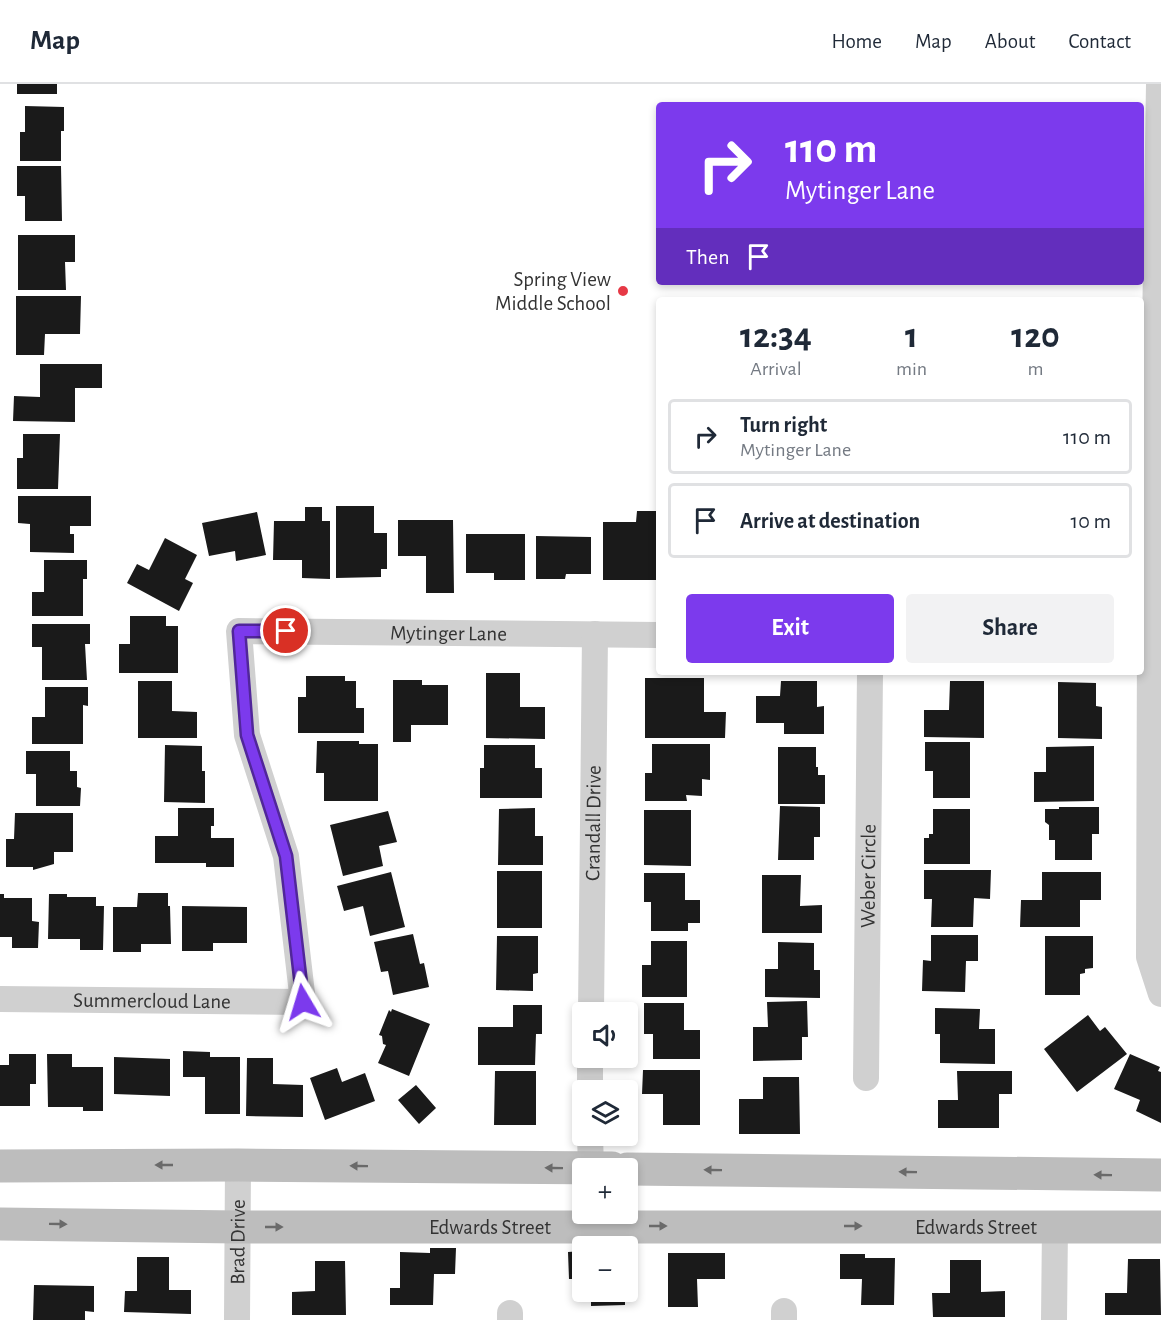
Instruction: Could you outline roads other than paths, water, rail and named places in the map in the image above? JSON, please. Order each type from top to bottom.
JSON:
[{"type":"main road","points":[[0,1166],[572,1168]]},
{"type":"main road","points":[[638,1169],[1161,1175]]},
{"type":"main road","name":"Edwards Street","points":[[0,1224],[238,1227],[572,1220]]},
{"type":"main road","name":"Edwards Street","points":[[638,1221],[1161,1227]]},
{"type":"street","points":[[1159,84],[1145,636],[1149,957],[1161,994]]},
{"type":"street","name":"Mytinger Lane","points":[[303,1002],[286,856],[247,735],[239,631],[656,635]]},
{"type":"street","name":"Crandall Drive","points":[[591,1002],[595,634]]},
{"type":"street","name":"Weber Circle","points":[[866,1078],[870,675]]},
{"type":"street","name":"Summercloud Lane","points":[[0,999],[303,1002]]},
{"type":"street","name":"Brad Drive","points":[[237,1320],[238,1165]]},
{"type":"street","points":[[1054,1320],[1055,1226]]},
{"type":"place","name":"Spring View Middle School","points":[[623,291]]}]
